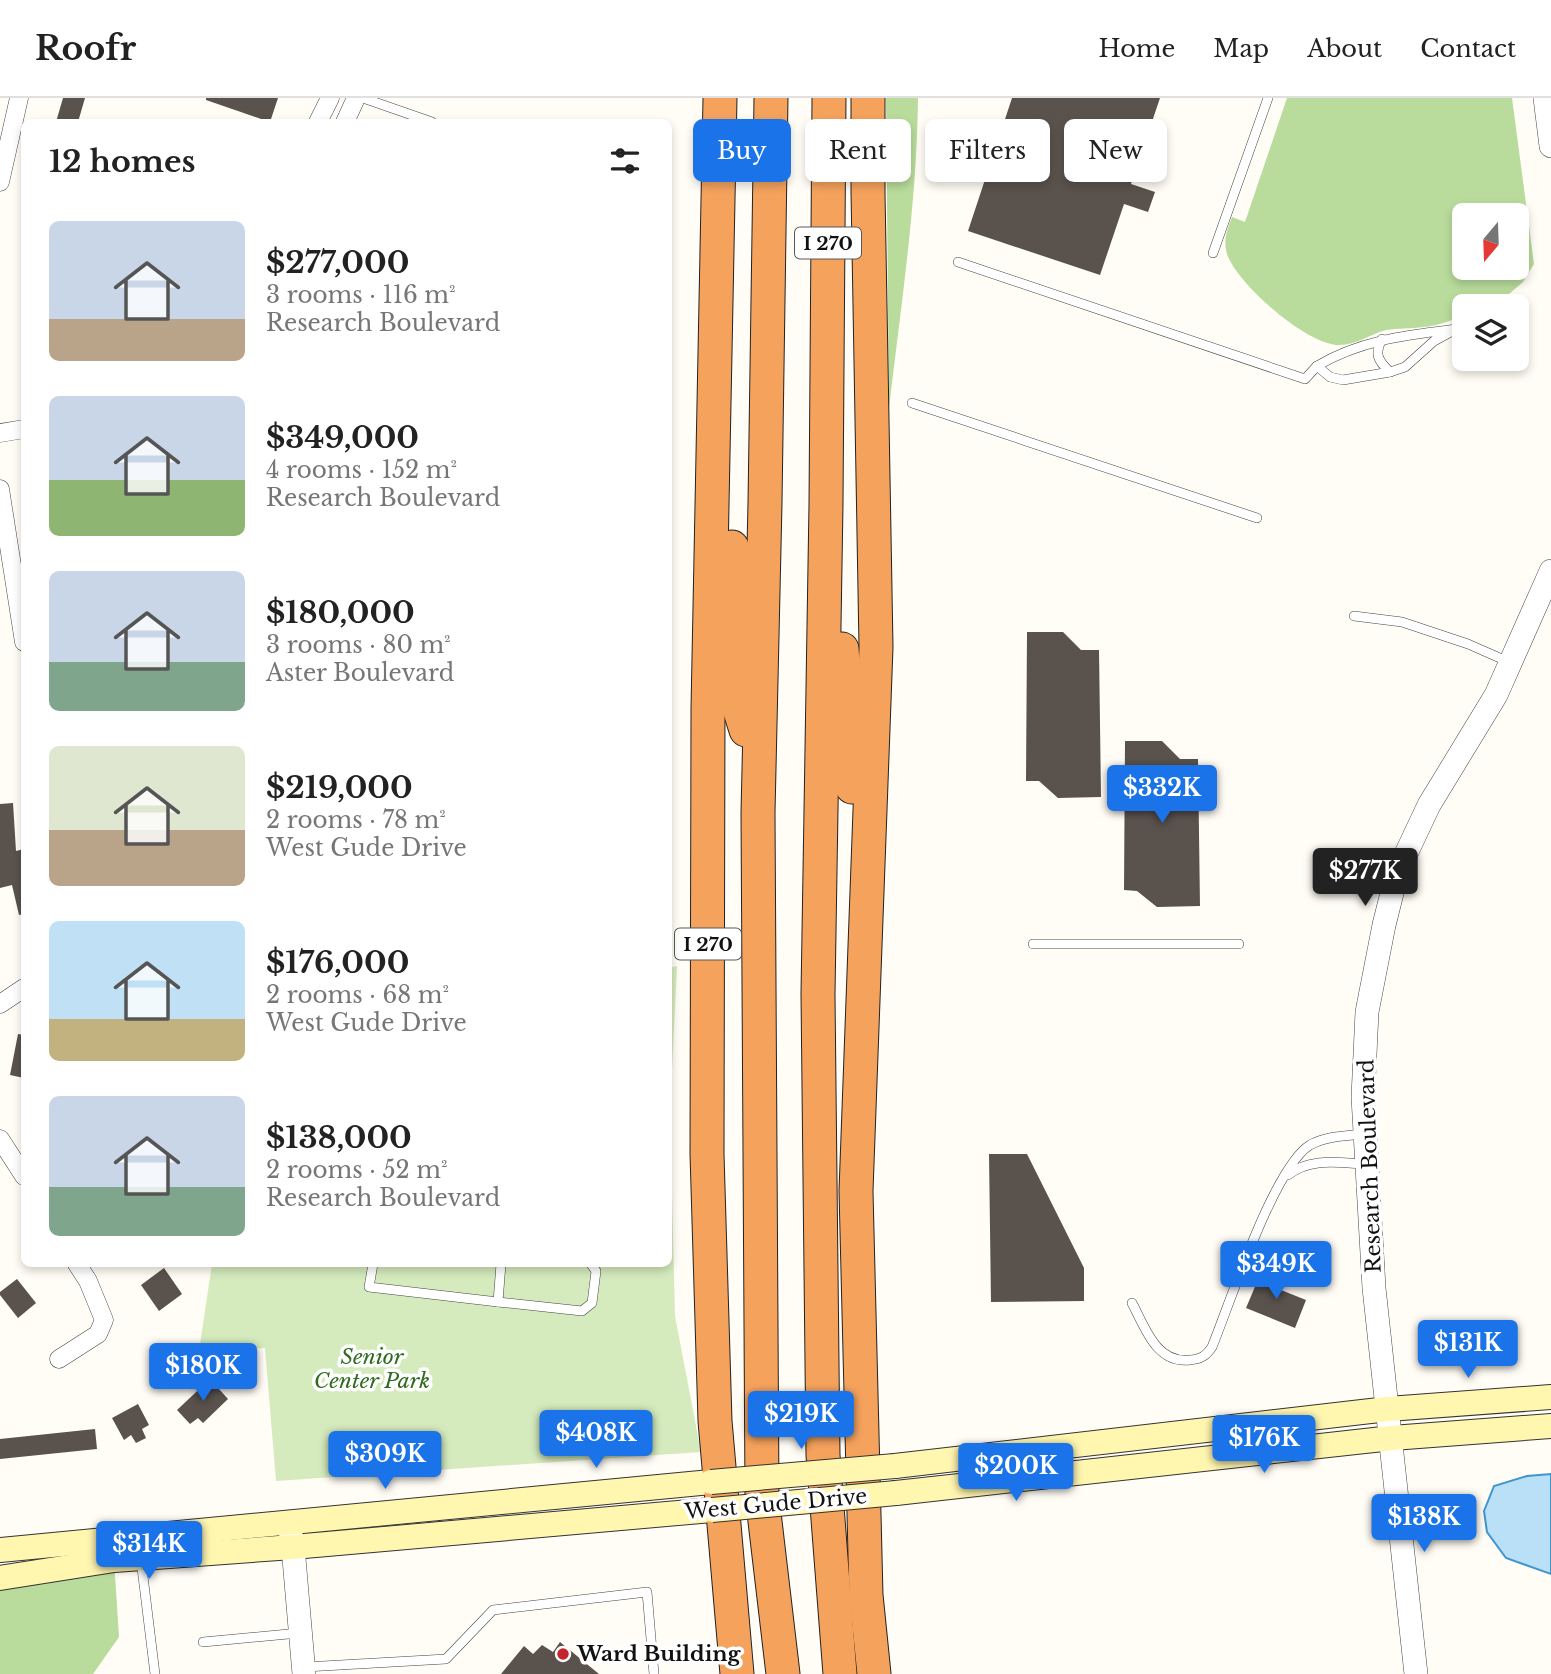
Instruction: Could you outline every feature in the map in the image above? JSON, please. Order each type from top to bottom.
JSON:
[{"type":"highway","name":"I 270","points":[[720,98],[708,709],[707,1154],[715,1421],[737,1674]]},
{"type":"highway","name":"I 270","points":[[771,98],[759,775],[762,1496],[783,1674]]},
{"type":"highway","name":"I 270","points":[[829,98],[818,994],[822,1455],[840,1674]]},
{"type":"highway","name":"I 270","points":[[868,98],[876,647],[856,1191],[866,1595],[874,1674]]},
{"type":"highway","points":[[718,212],[738,705],[759,775]]},
{"type":"highway","points":[[826,504],[847,698],[863,985]]},
{"type":"main road","name":"West Gude Drive","points":[[0,1578],[291,1536],[711,1482],[895,1466],[1388,1409],[1551,1397]]},
{"type":"main road","name":"West Gude Drive","points":[[0,1550],[291,1536],[712,1510],[896,1493],[1392,1438],[1551,1426]]},
{"type":"street","points":[[0,182],[19,98]]},
{"type":"street","points":[[320,119],[330,98]]},
{"type":"street","points":[[346,119],[356,98]]},
{"type":"street","points":[[1545,98],[1551,146]]},
{"type":"street","points":[[0,433],[21,430]]},
{"type":"street","points":[[0,489],[21,623]]},
{"type":"street","name":"Research Boulevard","points":[[1416,1674],[1374,1288],[1363,1097],[1367,1012],[1397,873],[1429,805],[1496,695],[1551,571]]},
{"type":"street","points":[[0,1004],[21,990]]},
{"type":"street","points":[[0,1139],[21,1171]]},
{"type":"street","points":[[59,1359],[98,1334],[104,1320],[88,1281],[79,1267]]},
{"type":"street","points":[[291,1536],[304,1670]]},
{"type":"lane","points":[[363,98],[423,119]]},
{"type":"lane","points":[[1213,253],[1268,98]]},
{"type":"lane","points":[[958,262],[1305,379],[1317,366],[1338,353],[1382,339],[1457,329],[1434,341],[1405,367],[1390,372],[1343,380],[1330,377],[1317,366]]},
{"type":"lane","points":[[1382,339],[1377,354],[1390,372]]},
{"type":"lane","points":[[912,403],[1257,518]]},
{"type":"lane","points":[[1354,616],[1402,622],[1468,644],[1511,663]]},
{"type":"lane","points":[[1033,944],[1239,944]]},
{"type":"lane","points":[[1132,1303],[1155,1346],[1162,1352],[1184,1361],[1206,1356],[1212,1347],[1270,1200],[1281,1180],[1301,1152],[1311,1144],[1328,1138],[1364,1134]]},
{"type":"lane","points":[[1281,1180],[1306,1164],[1366,1164]]},
{"type":"lane","points":[[372,1267],[369,1287],[582,1311],[592,1303],[596,1271],[593,1267]]},
{"type":"lane","points":[[498,1302],[502,1267]]},
{"type":"lane","points":[[141,1558],[155,1674]]},
{"type":"lane","points":[[304,1670],[446,1659],[493,1611],[647,1592],[654,1674]]},
{"type":"lane","points":[[203,1642],[301,1633]]},
{"type":"green space","points":[[886,98],[918,98],[912,215],[889,408],[887,182],[911,182],[911,119],[886,119]]},
{"type":"green space","points":[[1287,98],[1512,98],[1526,203],[1452,203],[1452,280],[1524,280],[1509,294],[1452,294],[1452,320],[1418,328],[1386,330],[1346,345],[1326,343],[1293,325],[1275,311],[1233,267],[1226,249],[1227,231],[1232,217],[1245,222]]},
{"type":"green space","points":[[1530,234],[1534,264],[1530,271]]},
{"type":"green space","name":"Senior Center Park","points":[[677,966],[672,1070],[672,967]]},
{"type":"green space","name":"Senior Center Park","points":[[672,1194],[675,1316],[701,1452],[276,1481],[265,1348],[199,1351],[212,1267],[672,1267]]},
{"type":"green space","points":[[114,1560],[119,1637],[93,1674],[0,1674],[0,1578]]},
{"type":"water","points":[[1551,1474],[1551,1574],[1506,1558],[1487,1532],[1484,1511],[1494,1486],[1527,1476]]},
{"type":"building","points":[[63,98],[85,98],[79,119],[57,119]]},
{"type":"building","points":[[278,98],[271,119],[261,119],[206,100]]},
{"type":"building","points":[[1012,98],[1160,98],[1153,119],[1064,119],[1064,182],[1132,182],[1131,184],[1155,192],[1148,212],[1124,204],[1100,275],[968,231],[984,182],[1050,182],[1050,119],[1005,119]]},
{"type":"building","points":[[1027,632],[1063,632],[1081,650],[1099,650],[1101,797],[1058,798],[1039,781],[1026,781]]},
{"type":"building","points":[[1125,741],[1162,741],[1180,759],[1198,759],[1200,906],[1157,907],[1137,891],[1124,890]]},
{"type":"building","points":[[13,803],[16,851],[21,850],[19,915],[12,885],[0,888],[0,804]]},
{"type":"building","points":[[18,1034],[21,1034],[21,1077],[10,1075]]},
{"type":"building","points":[[989,1154],[1027,1154],[1084,1268],[1084,1301],[991,1302]]},
{"type":"building","points":[[164,1268],[182,1294],[159,1311],[141,1285]]},
{"type":"building","points":[[1272,1268],[1287,1274],[1281,1290],[1306,1300],[1295,1328],[1246,1308],[1257,1282],[1265,1285]]},
{"type":"building","points":[[17,1279],[36,1303],[18,1318],[0,1295],[0,1292]]},
{"type":"building","points":[[210,1379],[228,1399],[203,1423],[198,1418],[190,1424],[177,1410]]},
{"type":"building","points":[[138,1404],[149,1425],[142,1429],[146,1438],[136,1443],[131,1435],[124,1440],[112,1418]]},
{"type":"building","points":[[95,1429],[97,1449],[0,1459],[0,1439]]},
{"type":"building","name":"Ward Building","points":[[560,1642],[599,1674],[501,1674],[524,1646],[533,1654],[542,1645],[553,1652]]},
{"type":"place","name":"Ward Building","points":[[563,1654]]}]
